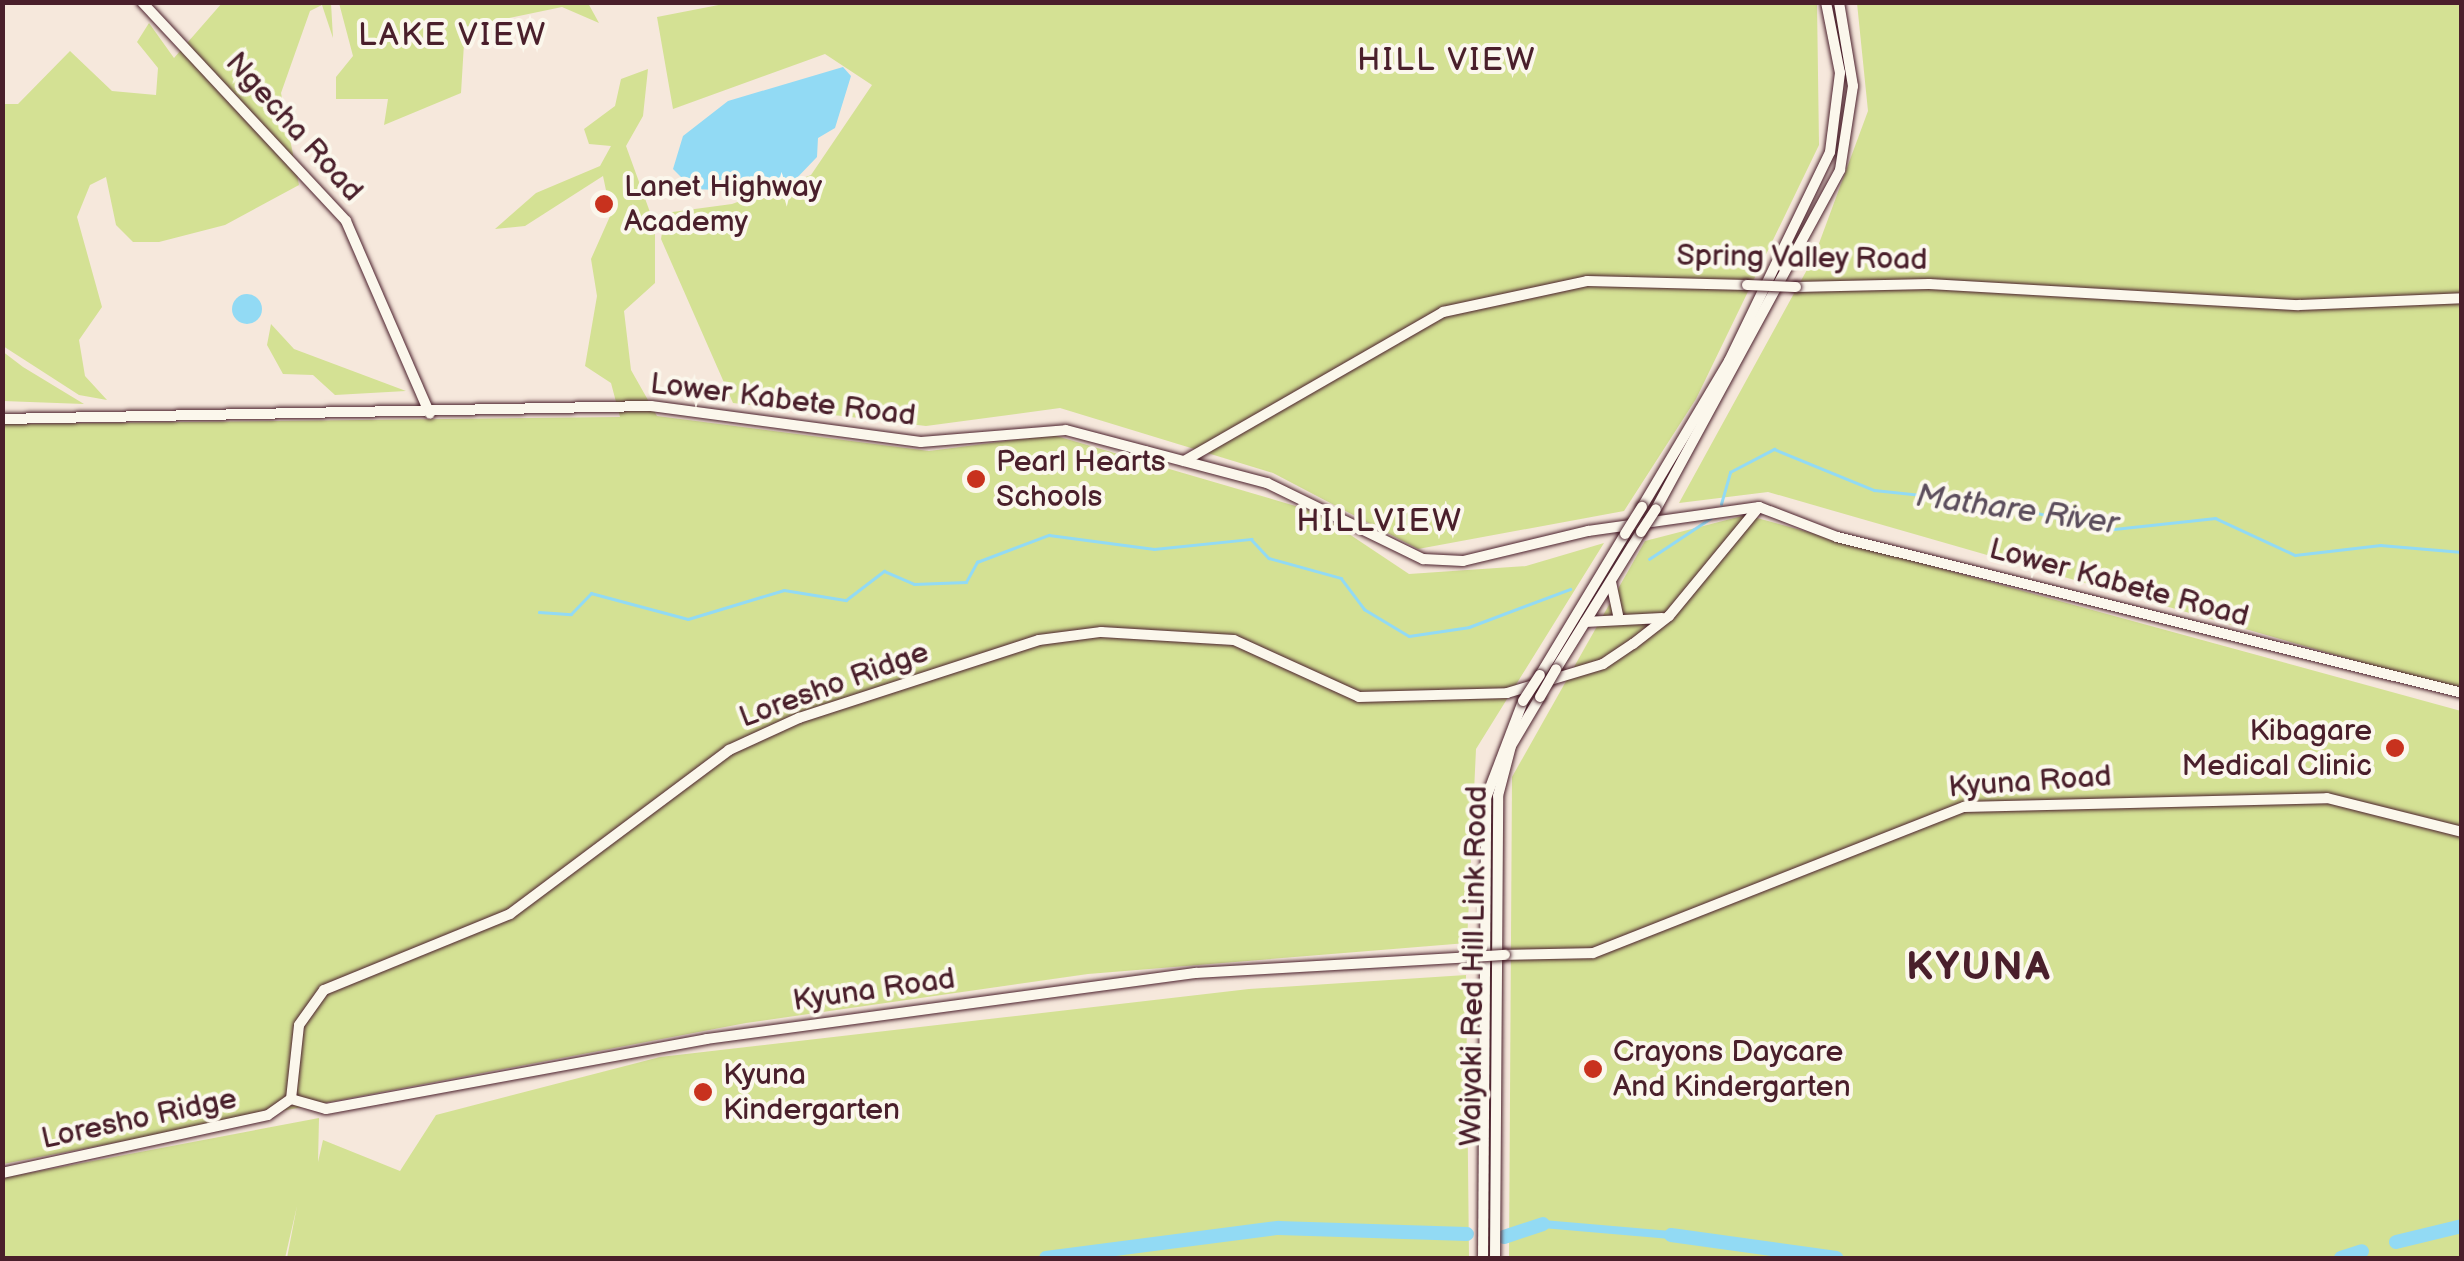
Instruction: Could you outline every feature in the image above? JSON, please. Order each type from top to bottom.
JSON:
[{"type":"main road","name":"Ngecha Road","points":[[142,2],[346,221],[430,414]]},
{"type":"main road","name":"Waiyaki Red Hill Link Road","points":[[1483,1258],[1486,798],[1523,701],[1729,361],[1830,152],[1840,73],[1826,2]]},
{"type":"main road","name":"Waiyaki Red Hill Link Road","points":[[1495,1258],[1498,796],[1512,746],[1656,509],[1840,170],[1853,86],[1839,2]]},
{"type":"main road","name":"Spring Valley Road","points":[[1184,461],[1443,312],[1587,281],[1796,287],[1929,284],[2298,305],[2462,298]]},
{"type":"main road","name":"Lower Kabete Road","points":[[2,419],[664,407],[920,442],[1066,430],[1319,503],[1398,551],[1434,561],[1759,507],[1837,537],[2462,692]]},
{"type":"main road","name":"Loresho Ridge","points":[[2,1173],[243,1124],[291,1099],[300,1024],[324,990],[510,914],[720,756],[799,718],[1082,633],[1234,640],[1359,697],[1507,693],[1603,664],[1633,644],[1663,618],[1759,507]]},
{"type":"main road","points":[[1611,580],[1618,615]]},
{"type":"main road","points":[[1585,622],[1618,615],[1630,621],[1663,618]]},
{"type":"main road","points":[[1630,621],[1633,644]]},
{"type":"main road","name":"Kyuna Road","points":[[291,1099],[326,1109],[707,1040],[1196,972],[1593,952],[1964,807],[2327,798],[2462,832]]},
{"type":"green space","points":[[734,2],[1817,3],[1819,145],[1696,399],[1624,511],[1418,549],[1273,473],[1060,408],[926,426],[733,403],[661,239],[665,213],[732,204],[811,175],[872,85],[825,54],[673,109],[657,17]]},
{"type":"green space","points":[[222,3],[331,3],[333,38],[322,5],[310,11],[281,93],[299,185],[225,225],[159,242],[133,242],[116,225],[106,177],[90,185],[77,217],[102,307],[79,340],[85,376],[107,400],[79,395],[3,346],[2,104],[18,104],[70,51],[112,91],[156,95],[158,68],[137,42],[149,23],[174,58]]},
{"type":"green space","points":[[339,3],[588,3],[599,23],[562,7],[465,27],[461,93],[384,125],[388,99],[336,99],[336,77],[353,56]]},
{"type":"green space","points":[[1857,3],[2461,3],[2461,691],[1768,492],[1679,503],[1814,257],[1868,111]]},
{"type":"green space","points":[[648,69],[643,116],[626,146],[655,226],[655,283],[624,311],[631,370],[657,416],[929,451],[1053,435],[1316,512],[1409,574],[1526,566],[1604,543],[1476,749],[1467,943],[1088,974],[746,1023],[3,1164],[3,424],[620,417],[611,383],[585,366],[597,296],[591,259],[611,214],[603,176],[525,226],[495,229],[536,193],[600,166],[611,146],[589,144],[584,129],[615,106],[621,79]]},
{"type":"green space","points":[[271,324],[294,349],[406,391],[335,395],[313,375],[283,374],[267,345]]},
{"type":"green space","points":[[2,351],[23,367],[84,404],[3,401]]},
{"type":"green space","points":[[1746,515],[2461,711],[2461,1258],[1509,1258],[1512,777],[1645,541]]},
{"type":"green space","points":[[1466,975],[1469,1258],[287,1258],[297,1206],[285,1258],[3,1258],[3,1178],[319,1118],[318,1162],[323,1140],[400,1171],[436,1115],[660,1057],[1249,989]]},
{"type":"water","points":[[843,67],[851,76],[835,128],[818,138],[817,157],[792,183],[772,192],[693,189],[673,169],[683,136],[728,101]]},
{"type":"water","points":[[247,294],[258,298],[262,309],[258,320],[247,324],[236,320],[232,309],[236,298]]},
{"type":"waterway","name":"Mathare River","points":[[1721,504],[1730,472],[1774,449],[1874,490],[1998,503],[2105,530],[2215,518],[2295,555],[2380,545],[2462,552]]},
{"type":"waterway","points":[[1649,559],[1711,518]]},
{"type":"waterway","points":[[539,612],[571,614],[591,593],[688,619],[784,590],[846,600],[884,571],[914,584],[966,582],[977,562],[1049,535],[1154,549],[1251,539],[1269,558],[1341,578],[1364,609],[1409,636],[1469,627],[1570,589]]},
{"type":"waterway","points":[[1543,1224],[1671,1235]]},
{"type":"waterway","points":[[1504,1237],[1543,1224]]},
{"type":"waterway","points":[[2396,1242],[2462,1226]]},
{"type":"waterway","points":[[1046,1258],[1278,1228],[1467,1234]]},
{"type":"waterway","points":[[1671,1235],[1836,1258]]},
{"type":"waterway","points":[[2341,1258],[2362,1251]]},
{"type":"place","name":"Lanet Highway Academy","points":[[604,204]]},
{"type":"place","name":"Pearl Hearts Schools","points":[[976,479]]},
{"type":"place","name":"Kibagare Medical Clinic","points":[[2395,748]]},
{"type":"place","name":"Crayons Daycare And Kindergarten","points":[[1593,1069]]},
{"type":"place","name":"Kyuna Kindergarten","points":[[703,1092]]},
{"type":"district","name":"LAKE VIEW","points":[[453,36]]},
{"type":"district","name":"HILL VIEW","points":[[1447,61]]},
{"type":"district","name":"HILLVIEW","points":[[1380,522]]},
{"type":"district","name":"KYUNA","points":[[1979,967]]}]
